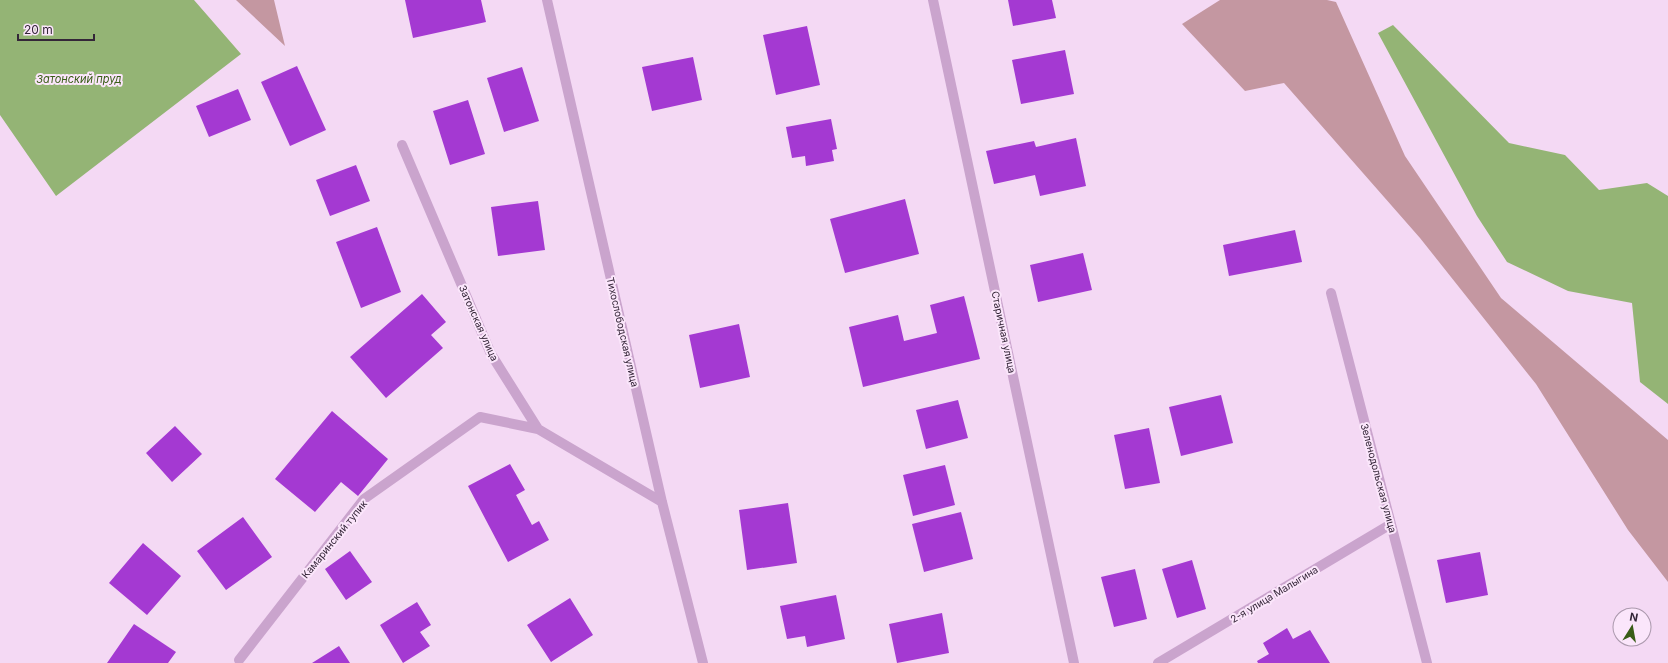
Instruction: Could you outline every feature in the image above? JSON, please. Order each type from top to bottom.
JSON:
[{"type":"street","name":"Тихослободская улица","points":[[547,0],[662,502],[703,663]]},
{"type":"street","name":"Старичная улица","points":[[934,0],[1074,663]]},
{"type":"street","name":"Затонская улица","points":[[402,145],[491,354],[538,429],[662,502]]},
{"type":"street","name":"Зеленодольская улица","points":[[1331,294],[1427,663]]},
{"type":"street","name":"Камаринский тупик","points":[[239,660],[364,499],[480,417],[538,429]]},
{"type":"street","name":"2-я улица Малыгина","points":[[1158,663],[1391,524]]},
{"type":"shaded area","points":[[236,0],[274,0],[285,46]]},
{"type":"shaded area","points":[[1220,0],[1327,0],[1336,2],[1405,156],[1501,298],[1668,440],[1668,582],[1628,530],[1536,384],[1420,238],[1284,83],[1245,91],[1182,24]]},
{"type":"water","name":"Затонский пруд","points":[[0,0],[194,0],[241,54],[56,196],[0,115]]},
{"type":"water","points":[[1393,25],[1509,143],[1565,155],[1599,190],[1647,183],[1668,196],[1668,404],[1640,382],[1632,303],[1568,291],[1507,262],[1477,216],[1378,33]]},
{"type":"building","points":[[405,0],[481,0],[486,22],[413,38]]},
{"type":"building","points":[[1008,0],[1052,0],[1056,18],[1013,26]]},
{"type":"building","points":[[807,26],[820,85],[776,95],[763,35]]},
{"type":"building","points":[[1065,50],[1074,94],[1021,104],[1012,60]]},
{"type":"building","points":[[693,57],[702,100],[652,111],[642,67]]},
{"type":"building","points":[[297,66],[326,130],[290,146],[261,82]]},
{"type":"building","points":[[522,67],[539,121],[504,132],[487,78]]},
{"type":"building","points":[[238,89],[251,120],[209,137],[196,106]]},
{"type":"building","points":[[468,100],[485,154],[450,165],[433,111]]},
{"type":"building","points":[[831,119],[837,149],[832,150],[834,161],[806,166],[805,156],[792,158],[786,127]]},
{"type":"building","points":[[1076,138],[1086,186],[1040,196],[1035,175],[994,184],[986,151],[1034,141],[1036,147]]},
{"type":"building","points":[[356,165],[370,201],[330,216],[316,180]]},
{"type":"building","points":[[905,199],[919,254],[845,273],[830,219]]},
{"type":"building","points":[[538,201],[545,250],[498,256],[491,207]]},
{"type":"building","points":[[377,227],[401,292],[361,308],[336,242]]},
{"type":"building","points":[[1295,230],[1302,262],[1229,276],[1223,245]]},
{"type":"building","points":[[1083,253],[1092,290],[1038,302],[1030,265]]},
{"type":"building","points":[[422,294],[446,322],[431,335],[443,348],[386,398],[350,357]]},
{"type":"building","points":[[964,296],[980,359],[863,387],[849,327],[898,315],[904,341],[937,333],[930,305]]},
{"type":"building","points":[[739,324],[750,377],[700,388],[689,335]]},
{"type":"building","points":[[1221,395],[1233,443],[1181,456],[1169,407]]},
{"type":"building","points":[[958,400],[968,438],[926,449],[916,410]]},
{"type":"building","points":[[332,411],[388,459],[358,496],[341,482],[315,512],[275,479]]},
{"type":"building","points":[[175,426],[202,454],[172,482],[146,453]]},
{"type":"building","points":[[1149,428],[1160,483],[1125,489],[1114,435]]},
{"type":"building","points":[[510,464],[525,490],[516,495],[532,525],[539,521],[549,540],[508,562],[468,486]]},
{"type":"building","points":[[945,465],[955,505],[913,516],[903,475]]},
{"type":"building","points":[[788,503],[797,563],[747,570],[739,510]]},
{"type":"building","points":[[961,512],[973,559],[924,572],[912,524]]},
{"type":"building","points":[[243,517],[272,557],[226,590],[197,551]]},
{"type":"building","points":[[143,543],[181,576],[147,615],[109,583]]},
{"type":"building","points":[[350,551],[372,582],[346,600],[325,569]]},
{"type":"building","points":[[1480,552],[1488,595],[1446,603],[1437,560]]},
{"type":"building","points":[[1192,560],[1206,609],[1177,618],[1162,569]]},
{"type":"building","points":[[1135,569],[1147,619],[1114,627],[1101,577]]},
{"type":"building","points":[[836,595],[845,639],[807,647],[805,636],[787,639],[780,606]]},
{"type":"building","points":[[570,598],[593,635],[551,662],[527,625]]},
{"type":"building","points":[[417,602],[431,625],[420,632],[430,646],[403,663],[380,625]]},
{"type":"building","points":[[942,613],[949,653],[897,663],[889,624]]},
{"type":"building","points":[[134,624],[176,652],[168,663],[107,663]]},
{"type":"building","points":[[1287,628],[1293,639],[1310,630],[1330,663],[1258,663],[1257,661],[1269,654],[1263,643]]},
{"type":"building","points":[[339,646],[350,663],[312,663]]}]
